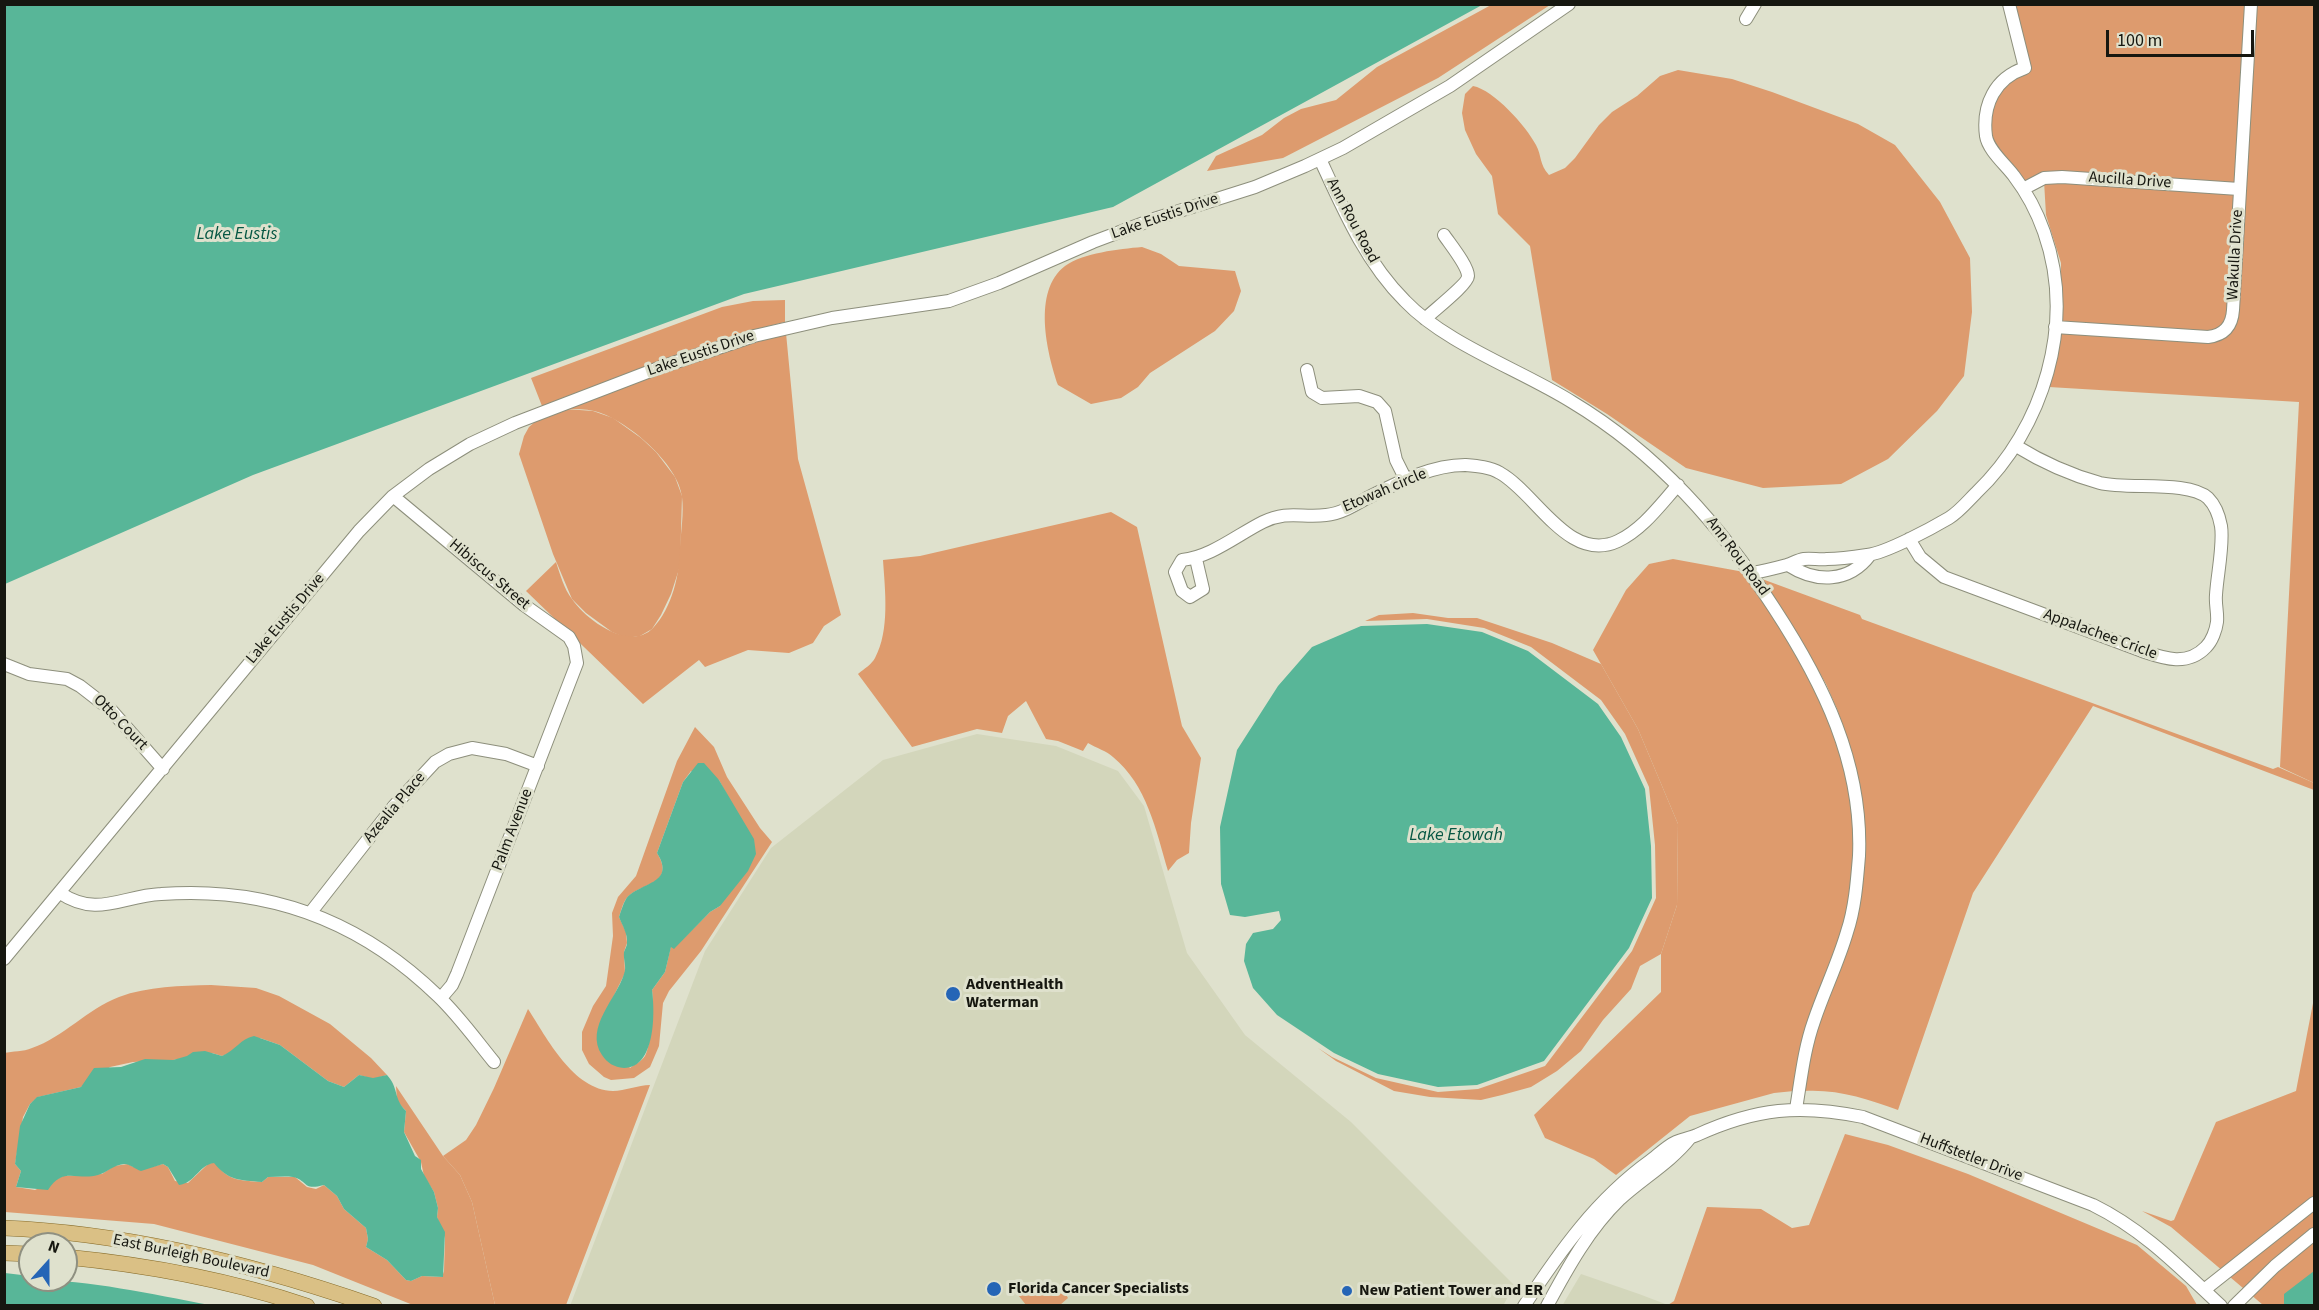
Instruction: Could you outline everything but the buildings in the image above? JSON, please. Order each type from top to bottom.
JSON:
[{"type":"main road","name":"East Burleigh Boulevard","points":[[6,1229],[87,1235],[176,1251],[265,1271],[374,1305]]},
{"type":"main road","name":"East Burleigh Boulevard","points":[[78,1259],[173,1271],[260,1291],[307,1305]]},
{"type":"street","name":"Lake Eustis Drive","points":[[4,959],[359,531],[393,496],[429,469],[470,444],[515,423],[661,367],[786,327],[949,301],[999,283],[1113,235],[1255,187],[1320,159],[1394,120],[1440,92],[1569,4]]},
{"type":"street","points":[[1746,20],[1755,4]]},
{"type":"street","points":[[1752,573],[1804,559],[1870,555],[1952,516],[2000,470],[2027,428],[2049,371],[2056,316],[2052,259],[2044,232],[2023,189],[1986,139],[1985,120],[1994,92],[2010,73],[2025,68],[2009,4]]},
{"type":"street","name":"Wakulla Drive","points":[[2055,327],[2208,337],[2224,332],[2232,318],[2251,4]]},
{"type":"street","name":"Ann Rou Road","points":[[1320,159],[1360,242],[1374,265],[1406,303],[1438,328],[1590,413],[1647,456],[1678,485],[1719,530],[1752,573],[1791,633],[1832,712],[1846,749],[1854,782],[1859,822],[1855,896],[1848,930],[1807,1046],[1796,1108]]},
{"type":"street","name":"Aucilla Drive","points":[[2023,189],[2044,178],[2062,177],[2239,189]]},
{"type":"street","points":[[1425,319],[1466,283],[1468,276],[1466,268],[1444,236]]},
{"type":"street","points":[[1307,370],[1312,392],[1322,398],[1359,396],[1377,402],[1385,411],[1396,460],[1406,480]]},
{"type":"street","name":"Appalachee Cricle","points":[[1909,538],[1920,557],[1944,577],[2142,651],[2173,660],[2190,657],[2206,647],[2214,633],[2217,620],[2215,599],[2222,529],[2218,510],[2206,496],[2188,488],[2102,483],[2073,474],[2016,446]]},
{"type":"street","name":"Etowah circle","points":[[1196,559],[1265,521],[1287,514],[1327,515],[1347,509],[1406,480],[1449,466],[1488,467],[1501,473],[1557,527],[1583,543],[1602,545],[1617,542],[1640,526],[1678,485]]},
{"type":"street","name":"Hibiscus Street","points":[[393,496],[524,605],[569,637],[577,659]]},
{"type":"street","points":[[1788,565],[1819,578],[1836,578],[1865,562],[1870,555]]},
{"type":"street","points":[[1841,558],[1845,574]]},
{"type":"street","name":"Palm Avenue","points":[[441,998],[457,975],[577,659]]},
{"type":"street","name":"Otto Court","points":[[4,664],[29,674],[67,679],[80,686],[111,710],[163,769]]},
{"type":"street","name":"Azealia Place","points":[[311,912],[394,806],[435,762],[449,754],[472,748],[506,754],[538,766]]},
{"type":"street","points":[[60,893],[74,902],[97,906],[158,894],[220,892],[274,901],[311,912],[355,933],[391,955],[441,998],[494,1062]]},
{"type":"street","name":"Huffstetler Drive","points":[[1524,1305],[1571,1237],[1590,1215],[1642,1166],[1675,1142],[1690,1138],[1725,1122],[1760,1113],[1796,1108],[1830,1111],[1863,1118],[2093,1205],[2116,1216],[2146,1237],[2221,1305]]},
{"type":"street","name":"Huffstetler Drive","points":[[1547,1305],[1582,1244],[1598,1222],[1620,1200],[1680,1150],[1690,1138]]},
{"type":"street","points":[[2204,1290],[2314,1203]]},
{"type":"street","points":[[2234,1305],[2275,1266],[2314,1234]]},
{"type":"shaded area","points":[[1491,5],[1550,5],[1438,78],[1283,158],[1207,171],[1216,156],[1262,135],[1284,118],[1301,109],[1336,100],[1377,67]]},
{"type":"shaded area","points":[[2013,5],[2314,5],[2314,783],[2280,767],[2299,402],[2049,387],[2061,331],[2061,263],[2046,215],[2044,181],[2015,187],[1992,149],[1986,107],[2023,65]]},
{"type":"shaded area","points":[[1678,70],[1732,79],[1772,92],[1858,124],[1895,145],[1940,202],[1970,258],[1972,312],[1964,376],[1937,411],[1888,459],[1841,484],[1763,488],[1686,468],[1552,380],[1530,246],[1498,214],[1492,176],[1476,154],[1465,130],[1462,113],[1465,94],[1473,86],[1500,101],[1531,137],[1549,175],[1565,168],[1575,158],[1599,125],[1612,112],[1637,96],[1660,76]]},
{"type":"shaded area","points":[[1142,247],[1161,254],[1179,266],[1235,271],[1241,291],[1234,311],[1215,331],[1150,373],[1138,387],[1121,398],[1091,404],[1058,385],[1050,356],[1045,323],[1048,291],[1055,277],[1065,266],[1081,258],[1102,252]]},
{"type":"shaded area","points":[[785,300],[785,322],[753,330],[542,406],[531,378],[722,307],[753,301]]},
{"type":"shaded area","points":[[786,333],[798,459],[841,615],[824,626],[813,643],[789,653],[748,650],[705,667],[699,660],[643,704],[526,591],[556,562],[569,595],[587,616],[621,635],[633,637],[643,635],[660,620],[674,590],[680,557],[683,516],[679,484],[661,457],[635,433],[620,423],[607,415],[594,411],[566,409],[662,372]]},
{"type":"shaded area","points":[[566,409],[593,411],[613,418],[641,438],[656,452],[675,477],[682,496],[680,566],[661,615],[652,629],[640,636],[626,638],[612,632],[586,613],[572,599],[553,554],[519,454],[529,427],[537,420]]},
{"type":"shaded area","points":[[1111,512],[1137,527],[1182,726],[1201,758],[1189,853],[1177,860],[1168,871],[1149,809],[1125,768],[1111,755],[1088,743],[1083,751],[1046,739],[1026,701],[1008,716],[1002,733],[977,729],[912,747],[858,674],[874,660],[883,635],[885,584],[883,560],[920,556]]},
{"type":"shaded area","points":[[1673,559],[1744,572],[1792,648],[1830,724],[1843,764],[1851,805],[1854,849],[1850,895],[1840,937],[1794,1091],[1774,1093],[1690,1116],[1616,1175],[1594,1159],[1545,1138],[1534,1115],[1661,992],[1661,954],[1677,905],[1678,824],[1638,729],[1593,650],[1626,590],[1649,564]]},
{"type":"shaded area","points":[[1762,579],[1860,615],[1862,619],[2273,769],[2278,767],[2314,783],[2314,790],[2093,706],[1973,893],[1898,1110],[1841,1093],[1804,1091],[1812,1047],[1835,982],[1864,820],[1859,780],[1837,709],[1826,684],[1795,630]]},
{"type":"shaded area","points":[[1413,613],[1448,618],[1477,618],[1552,643],[1601,664],[1638,729],[1678,824],[1677,905],[1661,954],[1640,966],[1631,989],[1603,1020],[1581,1051],[1557,1071],[1531,1087],[1481,1100],[1430,1097],[1394,1091],[1336,1061],[1318,1048],[1376,1078],[1438,1092],[1478,1089],[1545,1066],[1632,951],[1656,898],[1655,845],[1649,787],[1625,734],[1601,700],[1531,647],[1484,628],[1427,619],[1365,621],[1379,615]]},
{"type":"shaded area","points":[[695,727],[714,747],[727,777],[760,828],[772,842],[701,951],[669,991],[663,1003],[659,1046],[650,1067],[634,1078],[611,1080],[589,1064],[582,1050],[582,1032],[593,1006],[606,986],[613,936],[612,913],[618,897],[636,876],[677,761]],"holes":[[[691,771],[719,780],[740,819],[720,906],[710,912],[674,948],[671,946],[665,972],[652,990],[652,1024],[647,1051],[642,1060],[630,1068],[599,1026],[625,973],[626,932],[619,917],[626,899],[632,893],[654,882],[662,872],[662,864],[657,853],[683,782]]]},
{"type":"shaded area","name":"AdventHealth Waterman","points":[[977,734],[1056,746],[1118,771],[1144,806],[1187,953],[1245,1035],[1351,1122],[1514,1285],[1503,1306],[570,1306],[705,951],[771,848],[883,760]]},
{"type":"shaded area","points":[[211,985],[256,988],[279,996],[330,1024],[371,1058],[387,1075],[373,1079],[359,1075],[344,1087],[328,1081],[280,1045],[260,1038],[238,1046],[235,1051],[222,1056],[212,1053],[173,1060],[133,1062],[110,1067],[81,1087],[38,1097],[30,1104],[23,1117],[15,1164],[21,1171],[16,1187],[35,1190],[63,1176],[102,1174],[114,1166],[128,1164],[142,1169],[163,1164],[168,1167],[175,1181],[188,1183],[208,1164],[215,1162],[220,1169],[235,1179],[262,1182],[268,1177],[295,1177],[307,1187],[316,1189],[324,1185],[337,1196],[344,1209],[366,1228],[368,1239],[366,1247],[387,1260],[406,1280],[411,1281],[422,1276],[442,1277],[445,1238],[437,1217],[438,1208],[434,1192],[424,1176],[421,1162],[404,1132],[406,1111],[397,1101],[396,1086],[443,1156],[460,1175],[472,1202],[495,1305],[413,1305],[313,1265],[154,1224],[5,1212],[4,1053],[25,1050],[44,1043],[96,1008],[130,993],[165,987]]},
{"type":"shaded area","points":[[2314,998],[2314,1305],[2263,1305],[2171,1227],[2142,1211],[2174,1220],[2216,1122],[2296,1091]]},
{"type":"shaded area","points":[[528,1009],[563,1060],[586,1082],[613,1091],[650,1085],[566,1305],[495,1305],[472,1202],[460,1175],[443,1156],[466,1140],[476,1125]]},
{"type":"shaded area","points":[[1845,1134],[1888,1145],[1968,1174],[2137,1245],[2186,1286],[2197,1305],[1668,1305],[1674,1301],[1707,1207],[1761,1209],[1792,1228],[1809,1225]]},
{"type":"shaded area","points":[[1581,1274],[1639,1294],[1668,1305],[1562,1306]]},
{"type":"shaded area","points":[[1016,1288],[1039,1289],[1046,1296],[1065,1293],[1068,1298],[1060,1305],[1026,1305],[1015,1291]]},
{"type":"water","name":"Lake Eustis","points":[[5,4],[1482,5],[1113,207],[744,294],[253,475],[5,584]]},
{"type":"water","name":"Lake Etowah","points":[[1427,624],[1482,632],[1528,651],[1598,704],[1621,737],[1645,789],[1651,846],[1652,898],[1629,948],[1544,1061],[1477,1085],[1438,1087],[1378,1074],[1334,1053],[1277,1015],[1253,988],[1244,961],[1246,944],[1253,933],[1273,929],[1281,920],[1279,911],[1245,917],[1230,915],[1221,884],[1220,827],[1237,750],[1278,686],[1312,647],[1361,626]]},
{"type":"water","points":[[698,763],[704,763],[719,780],[754,839],[756,854],[748,871],[720,906],[710,912],[674,949],[671,947],[665,972],[652,990],[653,1024],[648,1049],[635,1066],[617,1067],[602,1055],[597,1045],[597,1034],[599,1024],[625,971],[624,952],[627,940],[619,917],[626,899],[632,893],[659,877],[662,863],[657,853],[683,782]]},
{"type":"water","points":[[254,1036],[280,1045],[328,1081],[344,1087],[359,1075],[373,1078],[387,1075],[391,1080],[399,1102],[406,1111],[404,1132],[415,1156],[421,1160],[421,1169],[434,1192],[438,1208],[437,1217],[445,1232],[443,1277],[422,1276],[411,1281],[406,1280],[387,1260],[366,1247],[368,1239],[366,1228],[344,1209],[337,1196],[324,1185],[312,1187],[293,1177],[268,1177],[262,1182],[241,1180],[225,1173],[214,1163],[204,1167],[189,1181],[179,1185],[168,1167],[163,1164],[141,1171],[124,1164],[98,1175],[59,1178],[48,1190],[16,1187],[21,1171],[15,1164],[20,1126],[30,1104],[37,1097],[81,1087],[94,1068],[121,1067],[145,1059],[173,1060],[193,1052],[205,1051],[222,1056]]},
{"type":"water","points":[[2314,1271],[2314,1305],[2284,1304],[2284,1294]]},
{"type":"water","points":[[5,1273],[18,1275],[18,1292],[78,1292],[78,1282],[210,1305],[5,1305]]},
{"type":"place","name":"AdventHealth Waterman","points":[[953,994]]},
{"type":"place","name":"Florida Cancer Specialists","points":[[994,1289]]},
{"type":"place","name":"New Patient Tower and ER","points":[[1347,1291]]}]
